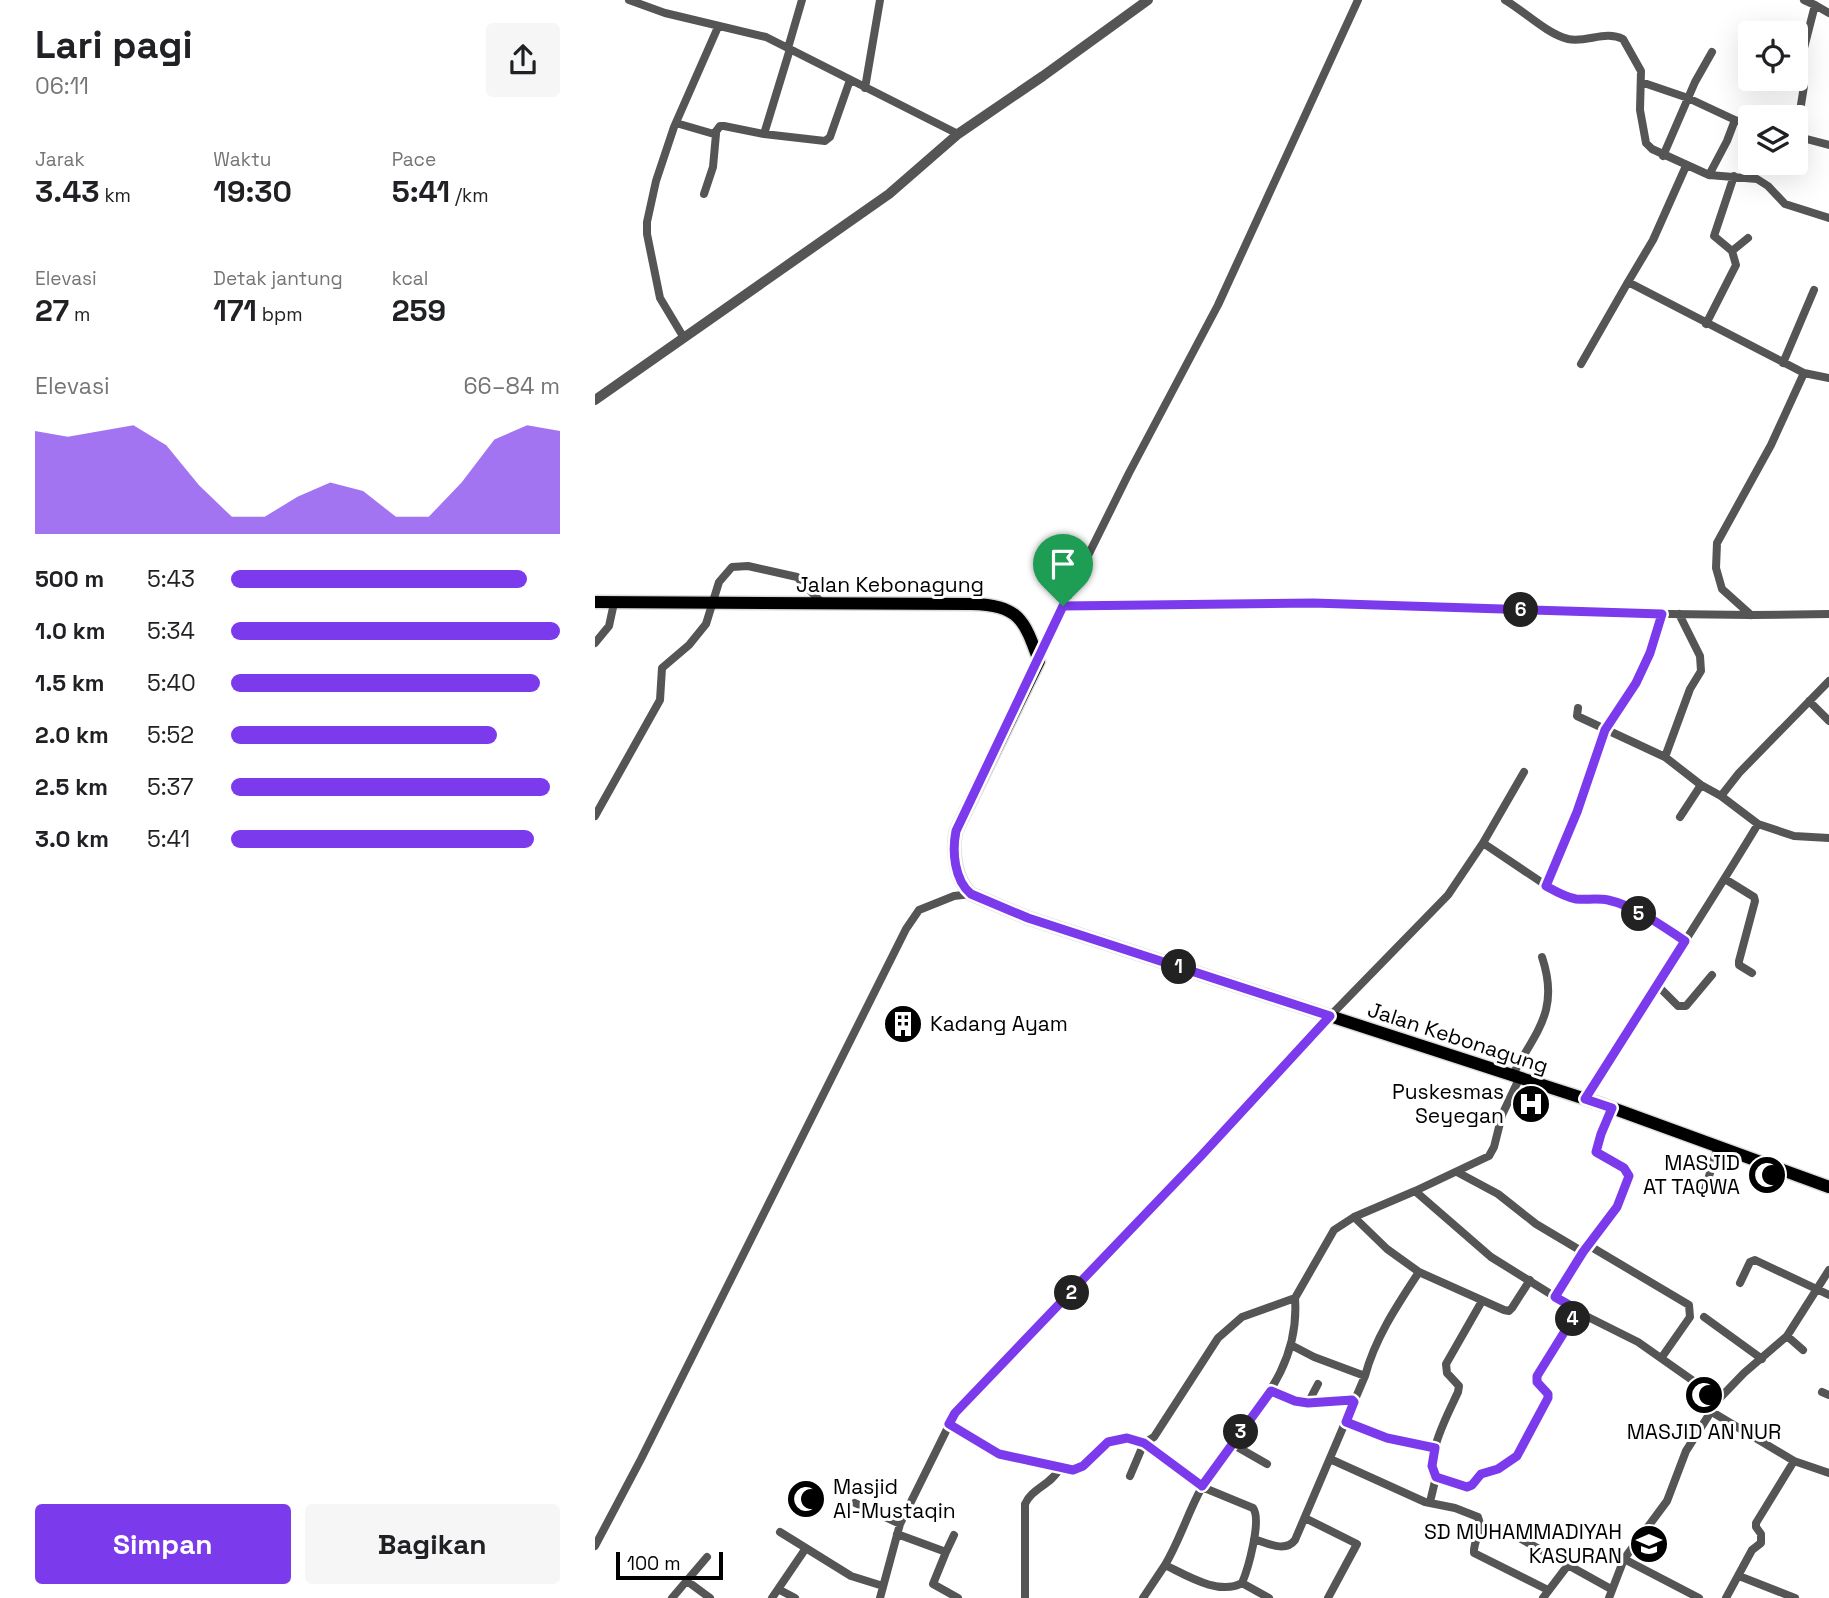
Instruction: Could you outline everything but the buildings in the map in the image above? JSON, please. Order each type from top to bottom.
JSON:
[{"type":"main road","name":"Jalan Kebonagung","points":[[595,602],[1001,606],[1012,612],[1026,628],[1038,661]]},
{"type":"main road","points":[[971,894],[966,890],[958,872],[954,845],[956,831],[1038,661]]},
{"type":"main road","name":"Jalan Kebonagung","points":[[971,894],[1028,918],[1612,1108],[1828,1185]]},
{"type":"street","points":[[629,0],[665,13],[766,37],[958,134]]},
{"type":"street","points":[[764,134],[802,0]]},
{"type":"street","points":[[865,88],[879,0]]},
{"type":"street","points":[[595,400],[889,194],[958,134],[1044,76],[1148,0]]},
{"type":"street","points":[[1038,661],[1129,473],[1218,305],[1358,0]]},
{"type":"street","points":[[1506,0],[1566,38],[1583,40],[1608,34],[1623,39],[1641,71],[1640,110],[1646,143],[1663,156],[1709,175],[1734,176],[1763,182],[1786,204],[1829,218]]},
{"type":"street","points":[[1804,0],[1829,13]]},
{"type":"street","points":[[1801,105],[1804,48],[1815,5]]},
{"type":"street","points":[[684,338],[660,298],[647,233],[651,200],[676,123],[718,27]]},
{"type":"street","points":[[1663,156],[1688,98],[1712,52]]},
{"type":"street","points":[[704,194],[713,167],[716,134],[720,126],[825,141],[830,137],[850,80]]},
{"type":"street","points":[[1641,82],[1688,98],[1738,121]]},
{"type":"street","points":[[1709,175],[1735,120]]},
{"type":"street","points":[[676,123],[716,134]]},
{"type":"street","points":[[1808,139],[1829,145]]},
{"type":"street","points":[[1581,364],[1653,240],[1686,166]]},
{"type":"street","points":[[1706,324],[1734,271],[1735,259],[1732,251],[1710,234],[1734,176]]},
{"type":"street","points":[[1732,251],[1748,238]]},
{"type":"street","points":[[1628,282],[1783,363],[1804,373],[1829,378]]},
{"type":"street","points":[[1783,363],[1814,290]]},
{"type":"street","points":[[1751,615],[1722,589],[1716,568],[1717,543],[1771,445],[1804,373]]},
{"type":"street","points":[[595,816],[660,701],[663,668],[689,645],[706,624],[721,579],[728,569],[736,566],[759,568],[800,578],[822,603]]},
{"type":"street","points":[[595,643],[608,626],[614,603]]},
{"type":"street","points":[[1063,606],[1313,603],[1662,614],[1829,614]]},
{"type":"street","points":[[1546,886],[1577,812],[1605,730],[1636,683],[1650,653],[1662,614]]},
{"type":"street","points":[[1665,757],[1690,690],[1701,671],[1700,656],[1679,614]]},
{"type":"street","points":[[1721,796],[1739,773],[1829,681]]},
{"type":"street","points":[[1809,701],[1829,720]]},
{"type":"street","points":[[1578,708],[1577,716],[1665,757],[1758,824],[1794,835],[1829,838]]},
{"type":"street","points":[[880,1598],[900,1524],[955,1413],[1448,895],[1483,843],[1524,772]]},
{"type":"street","points":[[1680,817],[1701,785]]},
{"type":"street","points":[[1585,1099],[1758,824]]},
{"type":"street","points":[[1483,843],[1559,894],[1576,899],[1610,900],[1659,924],[1685,941]]},
{"type":"street","points":[[1725,879],[1754,897],[1739,961],[1739,965],[1752,973]]},
{"type":"street","points":[[595,1546],[907,929],[919,910],[946,899],[971,894]]},
{"type":"street","points":[[1143,1598],[1176,1547],[1202,1486],[1271,1391],[1294,1335],[1295,1298],[1329,1235],[1354,1217],[1457,1172],[1484,1159],[1492,1152],[1515,1078],[1549,1004],[1548,975],[1542,957]]},
{"type":"street","points":[[1656,984],[1678,1006],[1686,1006],[1712,975]]},
{"type":"street","points":[[1555,1297],[1617,1207],[1629,1176],[1624,1168],[1596,1152],[1612,1108]]},
{"type":"street","points":[[1704,1193],[1718,1146]]},
{"type":"street","points":[[1457,1172],[1497,1194],[1536,1224],[1689,1305],[1691,1317],[1662,1357]]},
{"type":"street","points":[[1415,1191],[1491,1257],[1555,1297],[1627,1335],[1719,1399]]},
{"type":"street","points":[[1354,1217],[1387,1248],[1419,1272],[1509,1311],[1530,1280]]},
{"type":"street","points":[[1739,1283],[1750,1262],[1755,1260],[1829,1295]]},
{"type":"street","points":[[1503,1529],[1568,1565],[1610,1594],[1624,1559],[1667,1501],[1686,1451],[1719,1399],[1787,1336],[1829,1270]]},
{"type":"street","points":[[1254,1539],[1288,1547],[1295,1540],[1373,1353],[1392,1314],[1419,1272]]},
{"type":"street","points":[[1130,1476],[1144,1443],[1154,1437],[1218,1338],[1242,1317],[1295,1298]]},
{"type":"street","points":[[1430,1502],[1436,1477],[1432,1466],[1435,1448],[1459,1386],[1447,1373],[1446,1364],[1482,1301]]},
{"type":"street","points":[[1436,1477],[1467,1487],[1481,1474],[1498,1469],[1517,1456],[1548,1398],[1548,1394],[1537,1382],[1537,1376],[1578,1310]]},
{"type":"street","points":[[1704,1317],[1762,1359]]},
{"type":"street","points":[[1787,1336],[1803,1350]]},
{"type":"street","points":[[1291,1345],[1314,1357],[1365,1376]]},
{"type":"street","points":[[1308,1403],[1318,1384]]},
{"type":"street","points":[[1271,1391],[1295,1401],[1308,1403],[1340,1400],[1354,1402]]},
{"type":"street","points":[[1712,1412],[1794,1461],[1828,1472]]},
{"type":"street","points":[[1346,1422],[1387,1438],[1435,1448]]},
{"type":"street","points":[[949,1424],[999,1454],[1073,1470],[1083,1466],[1113,1439],[1127,1438],[1144,1443],[1202,1486],[1253,1508],[1257,1517],[1254,1539],[1242,1583]]},
{"type":"street","points":[[1232,1444],[1267,1464]]},
{"type":"street","points":[[1330,1459],[1425,1502],[1478,1517],[1480,1529],[1474,1553],[1546,1594],[1568,1565]]},
{"type":"street","points":[[1726,1598],[1752,1550],[1761,1544],[1762,1539],[1756,1523],[1794,1461]]},
{"type":"street","points":[[1025,1598],[1025,1503],[1030,1495],[1052,1480],[1060,1468]]},
{"type":"street","points":[[855,1503],[900,1524]]},
{"type":"street","points":[[1305,1518],[1357,1544],[1328,1598]]},
{"type":"street","points":[[781,1532],[851,1576],[883,1586]]},
{"type":"street","points":[[897,1534],[947,1552]]},
{"type":"street","points":[[954,1535],[933,1584],[958,1598]]},
{"type":"street","points":[[772,1598],[806,1548]]},
{"type":"street","points":[[672,1598],[707,1557]]},
{"type":"street","points":[[1624,1559],[1699,1598]]},
{"type":"street","points":[[1165,1565],[1205,1583],[1228,1588],[1242,1583],[1269,1598]]},
{"type":"street","points":[[1739,1576],[1795,1598]]},
{"type":"street","points":[[687,1581],[710,1598]]},
{"type":"street","points":[[778,1589],[795,1598]]},
{"type":"place","name":"Kadang Ayam","points":[[903,1024]]},
{"type":"place","name":"Puskesmas Seyegan","points":[[1531,1104]]},
{"type":"place","name":"MASJID AT TAQWA","points":[[1767,1175]]},
{"type":"place","name":"MASJID AN NUR","points":[[1704,1395]]},
{"type":"place","name":"Masjid Al-Mustaqin","points":[[806,1499]]},
{"type":"place","name":"SD MUHAMMADIYAH KASURAN","points":[[1649,1544]]},
{"type":"route","points":[[1313,603],[1662,614],[1650,653],[1636,683],[1605,730],[1577,812],[1546,886],[1559,894],[1576,899],[1610,900],[1659,924],[1685,941],[1585,1099],[1612,1108],[1596,1152],[1624,1168],[1629,1172],[1629,1176],[1611,1217],[1583,1252],[1555,1297],[1578,1310],[1537,1376],[1537,1382],[1548,1394],[1546,1404],[1517,1456],[1507,1465],[1481,1474],[1472,1485],[1462,1487],[1436,1477],[1432,1466],[1435,1448],[1387,1438],[1346,1422],[1354,1402],[1352,1400],[1313,1404],[1295,1401],[1271,1391],[1202,1486],[1144,1443],[1132,1439],[1113,1439],[1083,1466],[1069,1470],[991,1451],[949,1424],[955,1413],[1048,1318],[1330,1016],[1028,918],[966,890],[958,872],[954,845],[956,831],[1063,606],[1313,603]]}]
